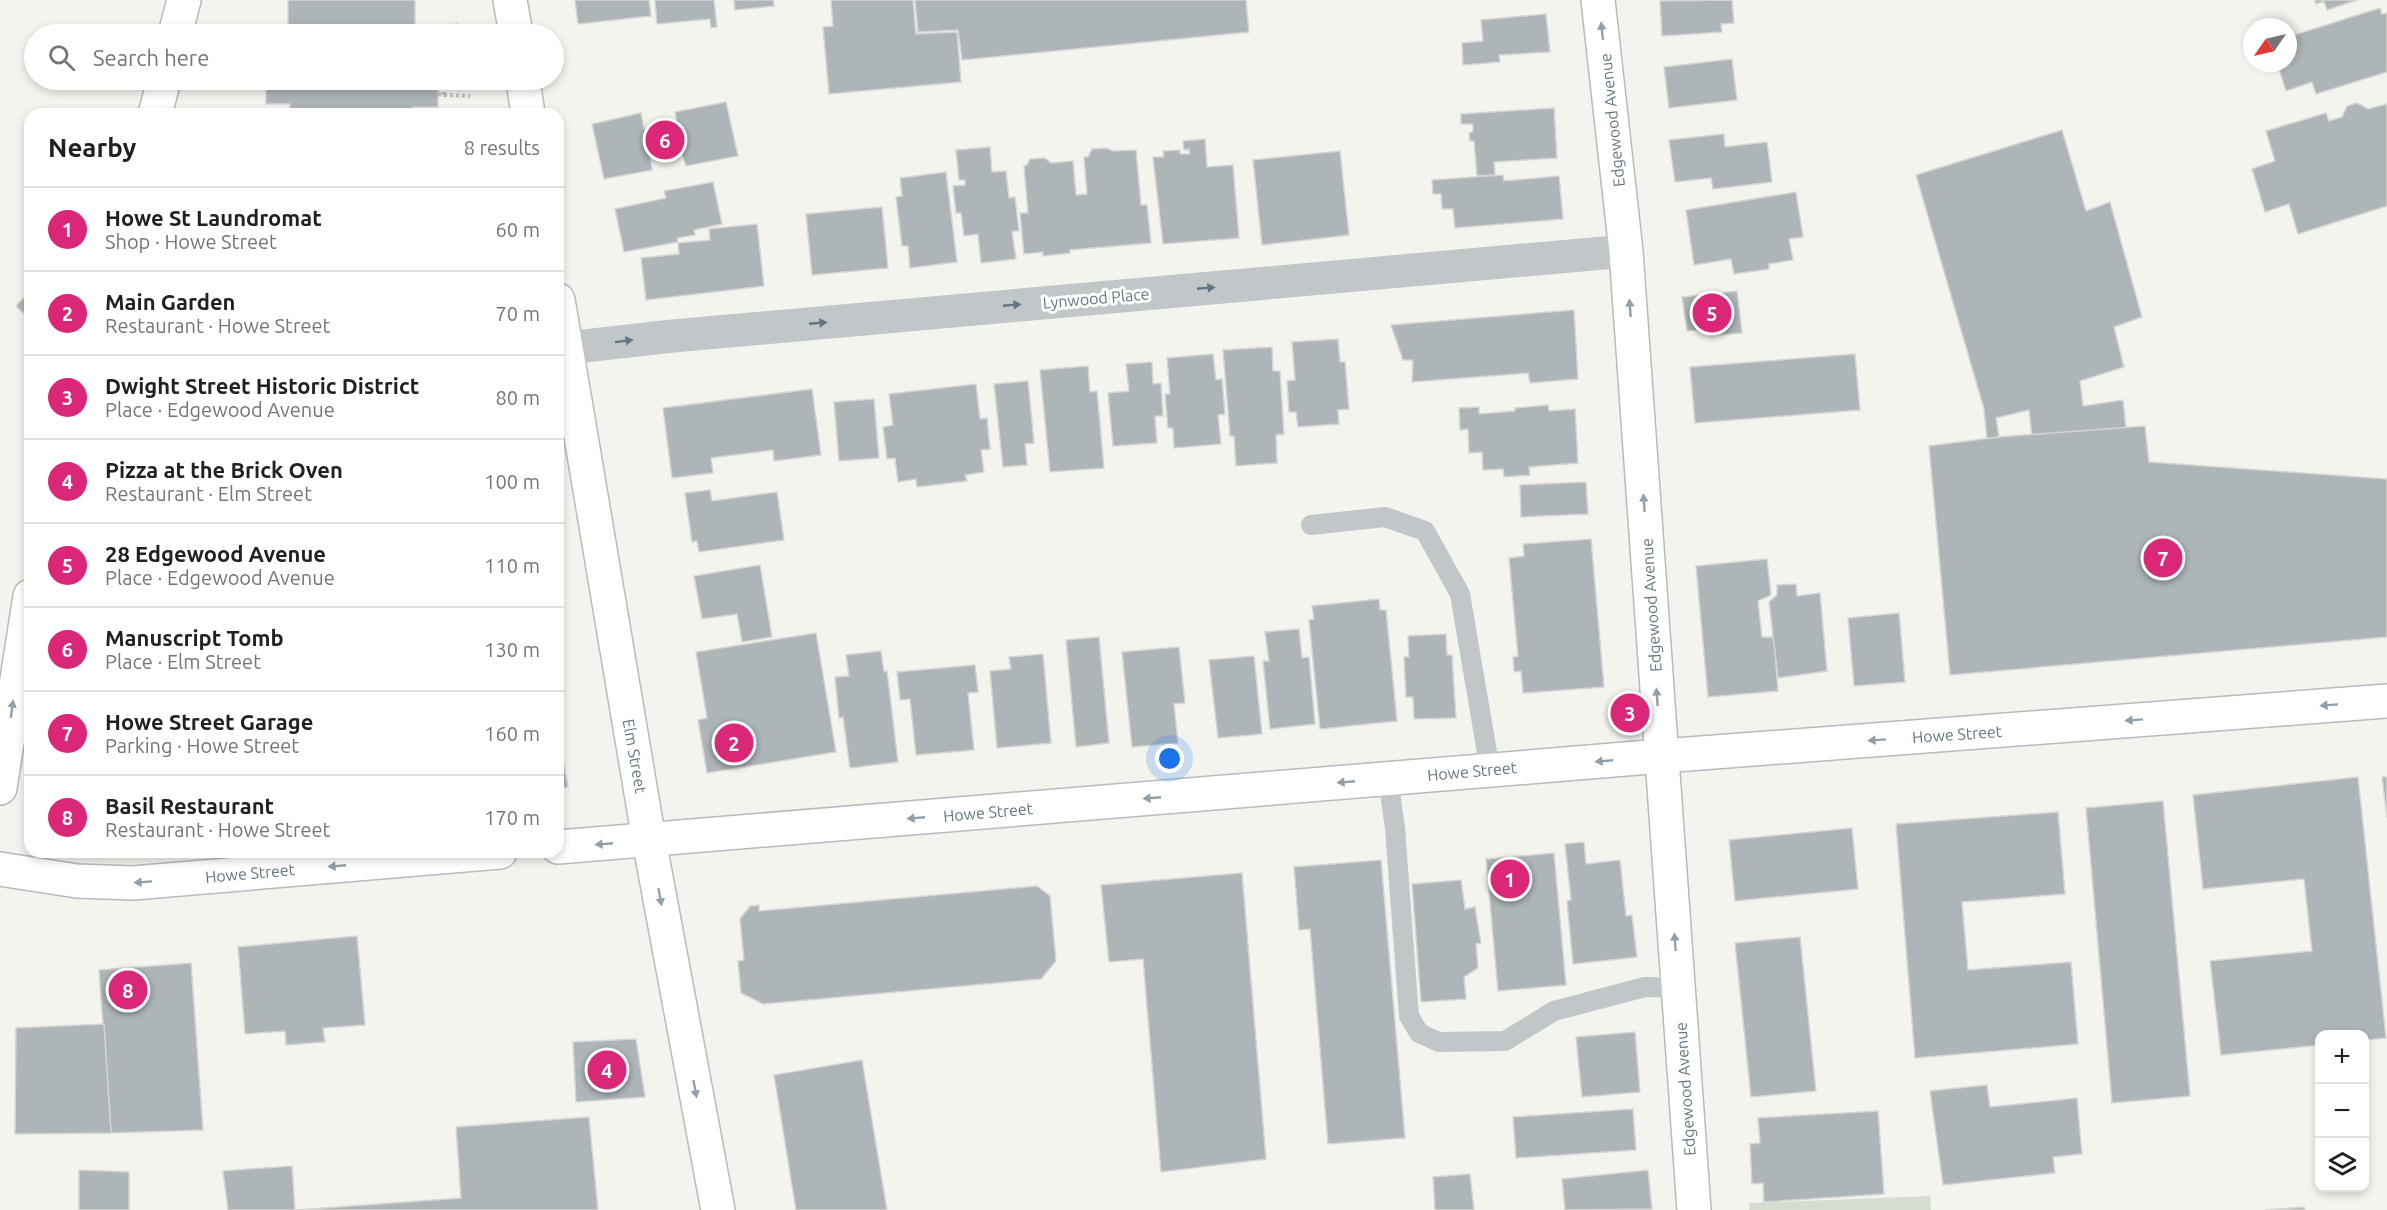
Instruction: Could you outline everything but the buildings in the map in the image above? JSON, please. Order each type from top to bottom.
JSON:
[{"type":"main road","points":[[178,24],[184,0]]},
{"type":"main road","points":[[510,0],[514,24]]},
{"type":"main road","name":"Edgewood Avenue","points":[[1598,0],[1626,251],[1694,1210]]},
{"type":"main road","points":[[157,108],[161,90]]},
{"type":"main road","points":[[524,90],[527,108]]},
{"type":"main road","name":"Elm Street","points":[[564,336],[649,840],[718,1210]]},
{"type":"main road","points":[[0,651],[24,608]]},
{"type":"main road","points":[[0,788],[24,628]]},
{"type":"main road","name":"Howe Street","points":[[564,847],[1662,756],[2387,701]]},
{"type":"main road","name":"Howe Street","points":[[0,869],[77,881],[134,883],[429,858]]},
{"type":"street","name":"Lynwood Place","points":[[566,348],[673,336],[1626,251]]},
{"type":"lane","points":[[1311,525],[1385,516],[1425,531],[1460,594],[1490,770]]},
{"type":"lane","points":[[1388,778],[1395,828],[1409,1016],[1419,1033],[1439,1042],[1505,1041],[1554,1011],[1645,987],[1678,988]]},
{"type":"path","points":[[444,90],[444,95]]},
{"type":"path","points":[[438,94],[470,96]]},
{"type":"shaded area","points":[[1930,1196],[1931,1210],[1749,1210],[1749,1203]]},
{"type":"place","name":"Manuscript Tomb","points":[[665,140]]},
{"type":"place","name":"28 Edgewood Avenue","points":[[1712,313]]},
{"type":"place","name":"Howe Street Garage","points":[[2163,558]]},
{"type":"place","name":"Dwight Street Historic District","points":[[1630,713]]},
{"type":"place","name":"Main Garden","points":[[734,743]]},
{"type":"place","name":"Howe St Laundromat","points":[[1510,879]]},
{"type":"place","name":"Basil Restaurant","points":[[128,990]]},
{"type":"place","name":"Pizza at the Brick Oven","points":[[607,1070]]}]
